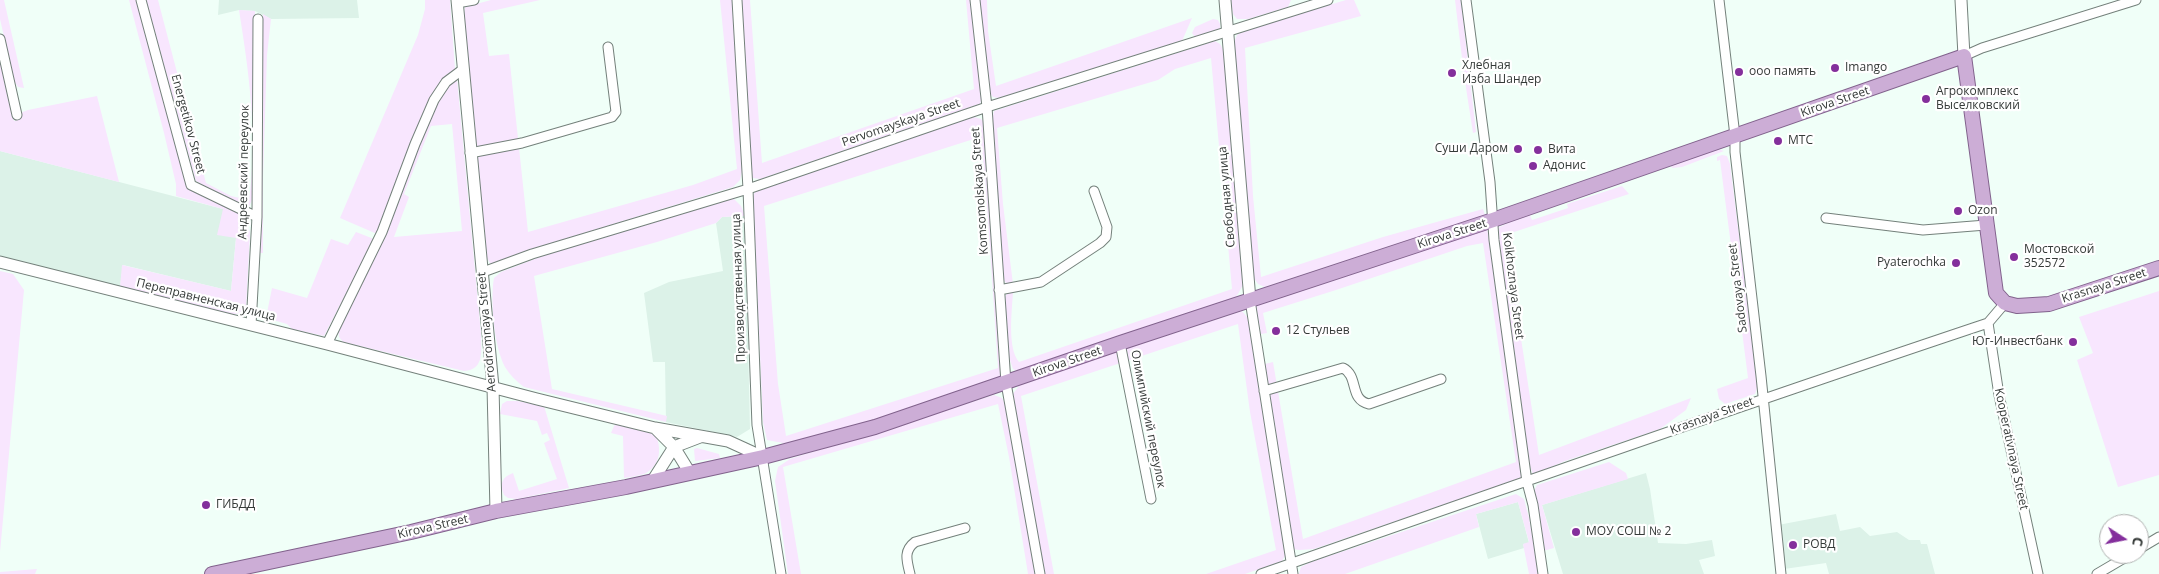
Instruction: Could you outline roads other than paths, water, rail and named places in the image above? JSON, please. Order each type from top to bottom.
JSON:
[{"type":"main road","name":"Kirova Street","points":[[212,574],[496,512],[764,457],[876,427],[1250,300],[1494,220],[1964,56]]},
{"type":"main road","points":[[1964,56],[1996,293],[2005,303]]},
{"type":"main road","name":"Krasnaya Street","points":[[2005,303],[2017,306],[2049,304],[2159,268]]},
{"type":"street","name":"Energetikov Street","points":[[141,0],[191,185],[256,218]]},
{"type":"street","points":[[457,2],[474,0]]},
{"type":"street","name":"Производственная улица","points":[[737,0],[748,188],[757,425],[764,457],[781,574]]},
{"type":"street","name":"Komsomolskaya Street","points":[[975,0],[987,107],[1006,383],[1040,574]]},
{"type":"street","name":"Свободная улица","points":[[1225,0],[1250,300],[1293,574]]},
{"type":"street","name":"Pervomayskaya Street","points":[[483,272],[532,254],[748,188],[987,107],[1328,0]]},
{"type":"street","name":"Kolkhoznaya Street","points":[[1466,0],[1494,220],[1494,240],[1527,482],[1533,505],[1543,574]]},
{"type":"street","name":"Sadovaya Street","points":[[1719,0],[1781,574]]},
{"type":"street","points":[[1962,0],[1964,56]]},
{"type":"street","name":"Kirova Street","points":[[1964,56],[1982,48],[2136,0]]},
{"type":"street","name":"Aerodromnaya Street","points":[[457,2],[492,387],[496,512]]},
{"type":"street","name":"Андреевский переулок","points":[[250,325],[256,218],[258,19]]},
{"type":"street","points":[[0,39],[17,115]]},
{"type":"street","points":[[470,153],[522,144],[612,117],[616,112],[608,47]]},
{"type":"street","points":[[327,344],[382,232],[415,144],[434,100],[446,82],[462,70]]},
{"type":"street","points":[[999,290],[1040,282],[1100,243],[1106,237],[1107,227],[1094,191]]},
{"type":"street","points":[[1826,218],[1923,230],[1986,225]]},
{"type":"street","name":"Переправненская улица","points":[[0,262],[492,387]]},
{"type":"street","points":[[1988,323],[2005,303]]},
{"type":"street","name":"Krasnaya Street","points":[[1261,574],[1763,398],[1988,323]]},
{"type":"street","name":"Kooperativnaya Street","points":[[1988,323],[1999,396],[2038,574]]},
{"type":"street","name":"Олимпийский переулок","points":[[1120,344],[1151,498]]},
{"type":"street","points":[[1264,391],[1343,368],[1348,370],[1352,376],[1356,396],[1362,402],[1369,404],[1441,379]]},
{"type":"street","points":[[492,387],[655,428],[728,441],[764,457]]},
{"type":"street","points":[[655,428],[674,447],[690,472]]},
{"type":"street","points":[[653,480],[674,447],[702,436]]},
{"type":"street","points":[[728,441],[734,449],[732,463]]},
{"type":"street","points":[[910,574],[906,553],[909,546],[915,542],[965,528]]},
{"type":"street","points":[[2097,574],[2114,564]]},
{"type":"place","name":"Imango","points":[[1835,68]]},
{"type":"place","name":"ооо память","points":[[1739,72]]},
{"type":"place","name":"Хлебная Изба Шандер","points":[[1452,73]]},
{"type":"place","name":"Агрокомплекс Выселковский","points":[[1926,99]]},
{"type":"place","name":"МТС","points":[[1778,141]]},
{"type":"place","name":"Суши Даром","points":[[1518,149]]},
{"type":"place","name":"Вита","points":[[1538,150]]},
{"type":"place","name":"Адонис","points":[[1533,166]]},
{"type":"place","name":"Ozon","points":[[1958,211]]},
{"type":"place","name":"Мостовской 352572","points":[[2014,257]]},
{"type":"place","name":"Pyaterochka","points":[[1956,263]]},
{"type":"place","name":"12 Стульев","points":[[1276,331]]},
{"type":"place","name":"Юг-Инвестбанк","points":[[2073,342]]},
{"type":"place","name":"ГИБДД","points":[[206,505]]},
{"type":"place","name":"МОУ СОШ № 2","points":[[1576,532]]},
{"type":"place","name":"РОВД","points":[[1793,545]]}]
